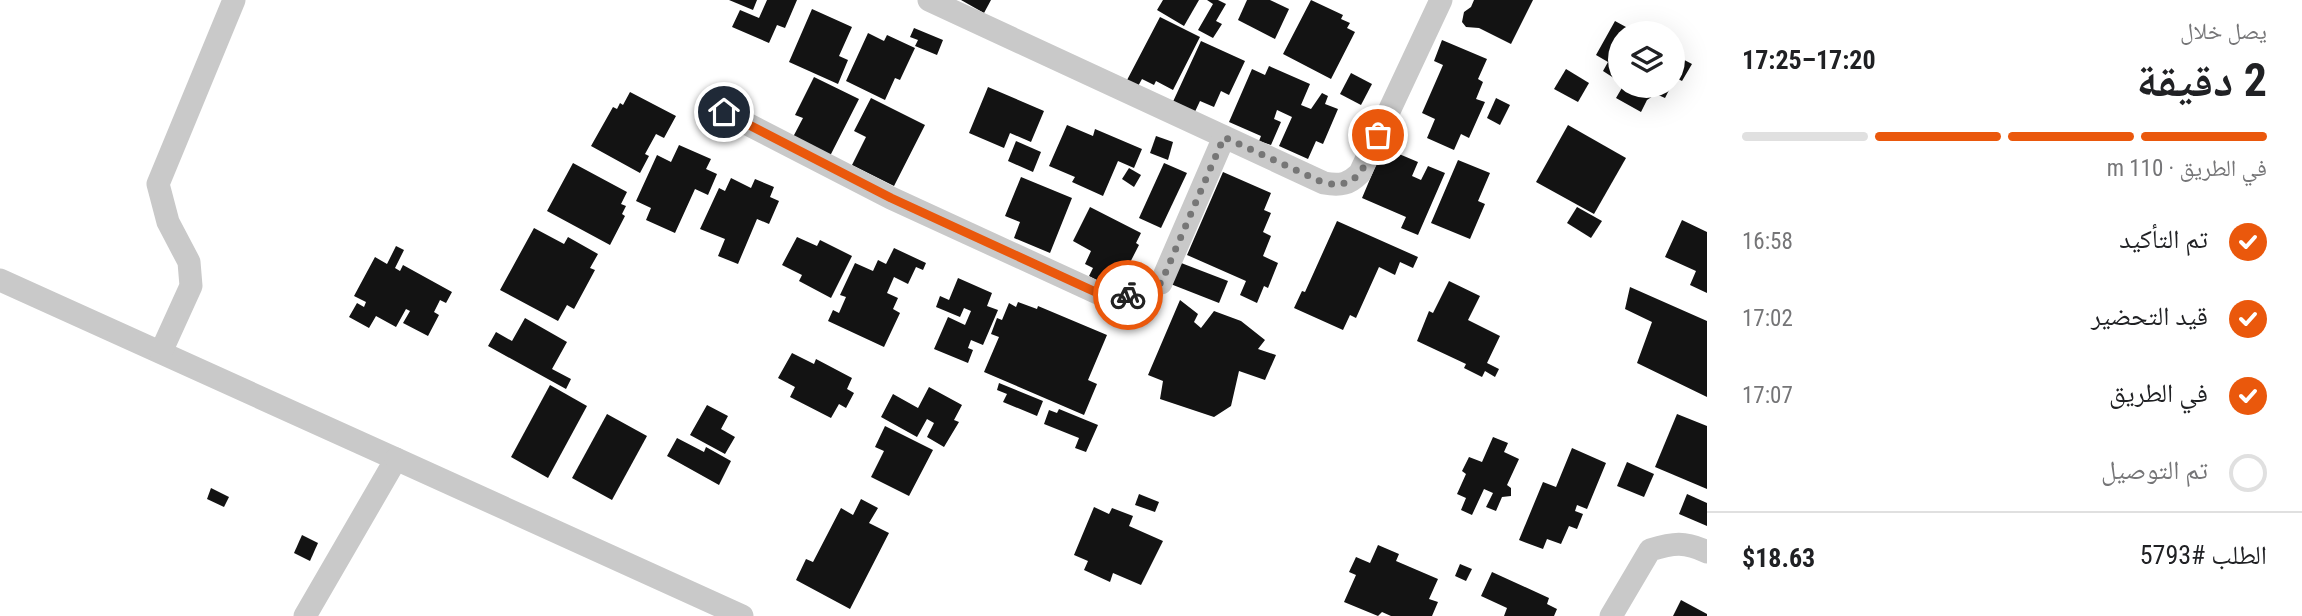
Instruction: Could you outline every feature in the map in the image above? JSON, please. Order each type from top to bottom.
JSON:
[{"type":"street","points":[[161,352],[191,286],[189,262],[168,222],[158,184],[234,0]]},
{"type":"street","points":[[929,0],[1324,183],[1338,186],[1350,183],[1360,173],[1441,0]]},
{"type":"street","points":[[724,112],[891,198],[1126,306],[1129,289],[1161,283],[1224,137]]},
{"type":"street","points":[[0,280],[742,616]]},
{"type":"street","points":[[305,616],[396,459]]},
{"type":"street","points":[[1611,616],[1650,550],[1681,544],[1692,545],[1707,552]]},
{"type":"building","points":[[729,0],[757,0],[753,10]]},
{"type":"building","points":[[767,0],[797,0],[785,28],[777,25],[769,43],[732,27],[740,10],[759,18]]},
{"type":"building","points":[[961,0],[991,0],[984,13]]},
{"type":"building","points":[[1163,0],[1199,0],[1184,26],[1157,10]]},
{"type":"building","points":[[1207,0],[1218,0],[1226,4],[1216,21],[1222,24],[1213,38],[1198,30],[1213,4]]},
{"type":"building","points":[[1247,0],[1270,0],[1289,9],[1275,39],[1238,20]]},
{"type":"building","points":[[1311,0],[1343,15],[1341,19],[1350,23],[1347,28],[1355,32],[1331,79],[1283,54]]},
{"type":"building","points":[[1474,0],[1533,0],[1511,44],[1479,28],[1466,27],[1462,22],[1464,12],[1471,7]]},
{"type":"building","points":[[812,9],[852,27],[839,56],[848,60],[838,84],[789,62]]},
{"type":"building","points":[[1160,17],[1200,37],[1173,90],[1156,81],[1154,85],[1142,79],[1137,88],[1126,82]]},
{"type":"building","points":[[914,28],[943,40],[937,55],[915,46],[918,40],[910,37]]},
{"type":"building","points":[[868,33],[884,41],[887,35],[915,48],[900,80],[895,78],[885,100],[846,81]]},
{"type":"building","points":[[1608,34],[1608,62],[1596,55]]},
{"type":"building","points":[[1442,40],[1487,59],[1478,79],[1483,82],[1476,99],[1485,102],[1469,138],[1461,134],[1454,150],[1427,138],[1435,119],[1422,113],[1443,65],[1434,61]]},
{"type":"building","points":[[1201,41],[1245,61],[1229,95],[1221,91],[1214,107],[1200,101],[1193,116],[1171,106]]},
{"type":"building","points":[[1685,60],[1692,64],[1685,76]]},
{"type":"building","points":[[1269,66],[1310,84],[1301,105],[1311,109],[1322,93],[1328,96],[1325,104],[1338,109],[1323,144],[1316,141],[1308,159],[1279,146],[1292,117],[1277,110],[1274,119],[1281,122],[1271,145],[1259,141],[1261,136],[1229,122],[1252,69],[1265,75]]},
{"type":"building","points":[[1566,69],[1589,83],[1578,102],[1554,89]]},
{"type":"building","points":[[1351,73],[1372,84],[1361,105],[1340,94]]},
{"type":"building","points":[[814,77],[859,99],[830,156],[793,137],[803,118],[795,115]]},
{"type":"building","points":[[988,87],[1044,111],[1031,142],[1010,133],[1004,148],[969,133]]},
{"type":"building","points":[[630,92],[676,116],[664,138],[656,134],[645,154],[649,156],[640,173],[591,146],[613,107],[617,109],[620,103],[623,105]]},
{"type":"building","points":[[871,98],[925,125],[894,186],[852,165],[866,137],[854,131]]},
{"type":"building","points":[[1496,98],[1510,105],[1500,125],[1487,118]]},
{"type":"building","points":[[1616,98],[1650,98],[1641,112]]},
{"type":"building","points":[[1067,125],[1093,136],[1095,129],[1142,149],[1134,168],[1118,161],[1103,196],[1072,182],[1075,177],[1049,166]]},
{"type":"building","points":[[1568,125],[1626,158],[1594,214],[1536,182]]},
{"type":"building","points":[[1156,136],[1173,142],[1168,160],[1150,153]]},
{"type":"building","points":[[1016,141],[1041,152],[1033,172],[1008,161]]},
{"type":"building","points":[[679,145],[711,159],[706,169],[717,174],[708,195],[695,189],[675,233],[646,220],[651,208],[636,201],[657,155],[671,162]]},
{"type":"building","points":[[1392,151],[1418,162],[1412,176],[1421,180],[1428,166],[1445,173],[1418,235],[1401,228],[1406,217],[1362,198],[1381,153],[1390,157]]},
{"type":"building","points":[[1458,160],[1490,173],[1478,201],[1485,204],[1470,239],[1431,223]]},
{"type":"building","points":[[573,163],[627,192],[621,204],[626,206],[622,214],[625,216],[610,245],[547,211]]},
{"type":"building","points":[[1164,163],[1187,173],[1161,228],[1139,218]]},
{"type":"building","points":[[1129,168],[1141,175],[1134,187],[1122,179]]},
{"type":"building","points":[[1223,172],[1271,193],[1264,210],[1271,213],[1263,232],[1271,236],[1263,256],[1278,263],[1268,288],[1264,286],[1257,303],[1240,295],[1246,281],[1187,255]]},
{"type":"building","points":[[1021,177],[1072,198],[1050,253],[1014,238],[1020,222],[1005,216]]},
{"type":"building","points":[[731,178],[751,188],[755,179],[774,187],[770,197],[779,201],[769,224],[757,219],[738,264],[718,256],[725,239],[700,229],[719,188],[725,191]]},
{"type":"building","points":[[1090,207],[1141,233],[1136,243],[1139,245],[1116,290],[1089,276],[1093,268],[1085,264],[1091,251],[1073,241]]},
{"type":"building","points":[[1577,207],[1602,221],[1591,238],[1567,223]]},
{"type":"building","points":[[1682,220],[1707,232],[1707,293],[1690,285],[1696,271],[1665,257]]},
{"type":"building","points":[[1337,221],[1418,257],[1413,268],[1400,262],[1395,275],[1379,267],[1356,318],[1350,315],[1343,330],[1294,308],[1302,291],[1305,292]]},
{"type":"building","points":[[534,228],[564,244],[568,237],[598,254],[590,268],[595,270],[574,309],[567,305],[558,321],[500,290]]},
{"type":"building","points":[[797,237],[817,246],[820,240],[852,256],[831,298],[799,281],[802,275],[782,265]]},
{"type":"building","points":[[396,246],[404,250],[395,268],[400,271],[403,265],[452,292],[446,303],[440,300],[434,312],[439,315],[428,336],[403,323],[410,311],[406,309],[396,327],[376,316],[369,328],[349,317],[357,303],[364,307],[366,302],[354,296],[375,257],[387,264]]},
{"type":"building","points":[[894,248],[926,263],[923,270],[916,267],[908,284],[894,277],[887,293],[898,298],[893,309],[900,313],[884,347],[828,321],[833,310],[839,313],[846,297],[840,295],[855,263],[873,271],[878,260],[886,264]]},
{"type":"building","points":[[1176,261],[1228,281],[1219,303],[1168,283]]},
{"type":"building","points":[[958,278],[992,293],[987,306],[998,310],[983,345],[971,340],[968,348],[973,350],[968,363],[934,349],[948,317],[965,325],[971,311],[964,308],[960,317],[936,307],[940,296],[949,300]]},
{"type":"building","points":[[1449,281],[1480,296],[1468,320],[1500,336],[1487,363],[1499,369],[1495,377],[1485,371],[1482,377],[1464,368],[1466,364],[1417,341],[1429,311],[1433,313]]},
{"type":"building","points":[[1630,287],[1707,321],[1707,397],[1637,363],[1652,322],[1625,309]]},
{"type":"building","points":[[1180,300],[1198,314],[1194,322],[1201,328],[1214,311],[1241,321],[1265,340],[1258,349],[1276,355],[1265,380],[1239,371],[1231,406],[1214,417],[1160,399],[1163,381],[1148,375]]},
{"type":"building","points":[[1018,302],[1037,309],[1038,306],[1107,335],[1088,380],[1097,384],[1084,415],[984,372],[999,337],[991,334],[997,318],[1002,320],[1009,303],[1016,307]]},
{"type":"building","points":[[525,318],[567,342],[552,369],[571,379],[566,389],[488,346],[496,332],[512,341]]},
{"type":"building","points":[[792,353],[814,364],[816,359],[852,378],[847,389],[854,393],[846,408],[839,404],[831,418],[790,397],[795,387],[778,378]]},
{"type":"building","points":[[999,383],[1043,401],[1037,416],[1003,402],[1007,394],[997,390]]},
{"type":"building","points":[[550,385],[587,406],[548,478],[511,457]]},
{"type":"building","points":[[929,387],[962,405],[954,420],[959,422],[944,447],[927,437],[934,423],[927,419],[917,437],[881,417],[893,394],[918,408]]},
{"type":"building","points":[[707,405],[728,416],[721,429],[735,437],[725,454],[690,435]]},
{"type":"building","points":[[1059,409],[1098,425],[1086,452],[1075,448],[1079,438],[1044,424],[1049,410],[1057,413]]},
{"type":"building","points":[[607,414],[647,436],[612,500],[572,478]]},
{"type":"building","points":[[1677,414],[1707,426],[1707,489],[1655,467]]},
{"type":"building","points":[[885,426],[933,450],[909,496],[871,477],[884,451],[875,447]]},
{"type":"building","points":[[1493,437],[1508,443],[1504,452],[1519,459],[1507,485],[1511,488],[1511,496],[1502,497],[1496,511],[1486,507],[1493,493],[1484,489],[1472,515],[1461,510],[1466,498],[1457,494],[1466,474],[1462,471],[1469,457],[1482,462]]},
{"type":"building","points":[[677,438],[704,452],[706,447],[731,461],[719,485],[667,456]]},
{"type":"building","points":[[1572,448],[1606,463],[1587,509],[1577,505],[1575,511],[1583,514],[1577,529],[1569,526],[1561,544],[1547,539],[1543,549],[1519,540],[1543,482],[1556,487]]},
{"type":"building","points":[[1627,462],[1654,474],[1644,497],[1617,486]]},
{"type":"building","points":[[211,488],[229,497],[224,507],[207,499]]},
{"type":"building","points":[[1139,494],[1159,502],[1155,512],[1135,505]]},
{"type":"building","points":[[1687,494],[1707,503],[1707,526],[1679,514]]},
{"type":"building","points":[[861,499],[878,508],[869,523],[889,533],[850,609],[796,580],[806,559],[813,562],[841,508],[853,515]]},
{"type":"building","points":[[1094,507],[1109,514],[1112,508],[1133,516],[1129,526],[1163,541],[1141,585],[1113,573],[1110,582],[1084,570],[1088,561],[1074,555]]},
{"type":"building","points":[[302,535],[318,543],[310,561],[294,553]]},
{"type":"building","points":[[1378,545],[1399,554],[1396,561],[1438,579],[1429,599],[1438,602],[1432,616],[1391,616],[1382,612],[1378,616],[1344,602],[1356,575],[1349,572],[1356,557],[1370,563]]},
{"type":"building","points":[[1460,564],[1472,569],[1466,581],[1455,576]]},
{"type":"building","points":[[1492,572],[1549,598],[1547,604],[1557,609],[1554,616],[1504,616],[1507,608],[1481,596]]},
{"type":"building","points":[[1681,600],[1707,614],[1707,616],[1673,616]]},
{"type":"way so far","points":[[1128,295],[1129,289],[1161,283],[1224,137],[1324,183],[1338,186],[1350,183],[1360,173],[1378,135]]},
{"type":"route","points":[[724,112],[891,198],[1126,306],[1128,295]]}]
